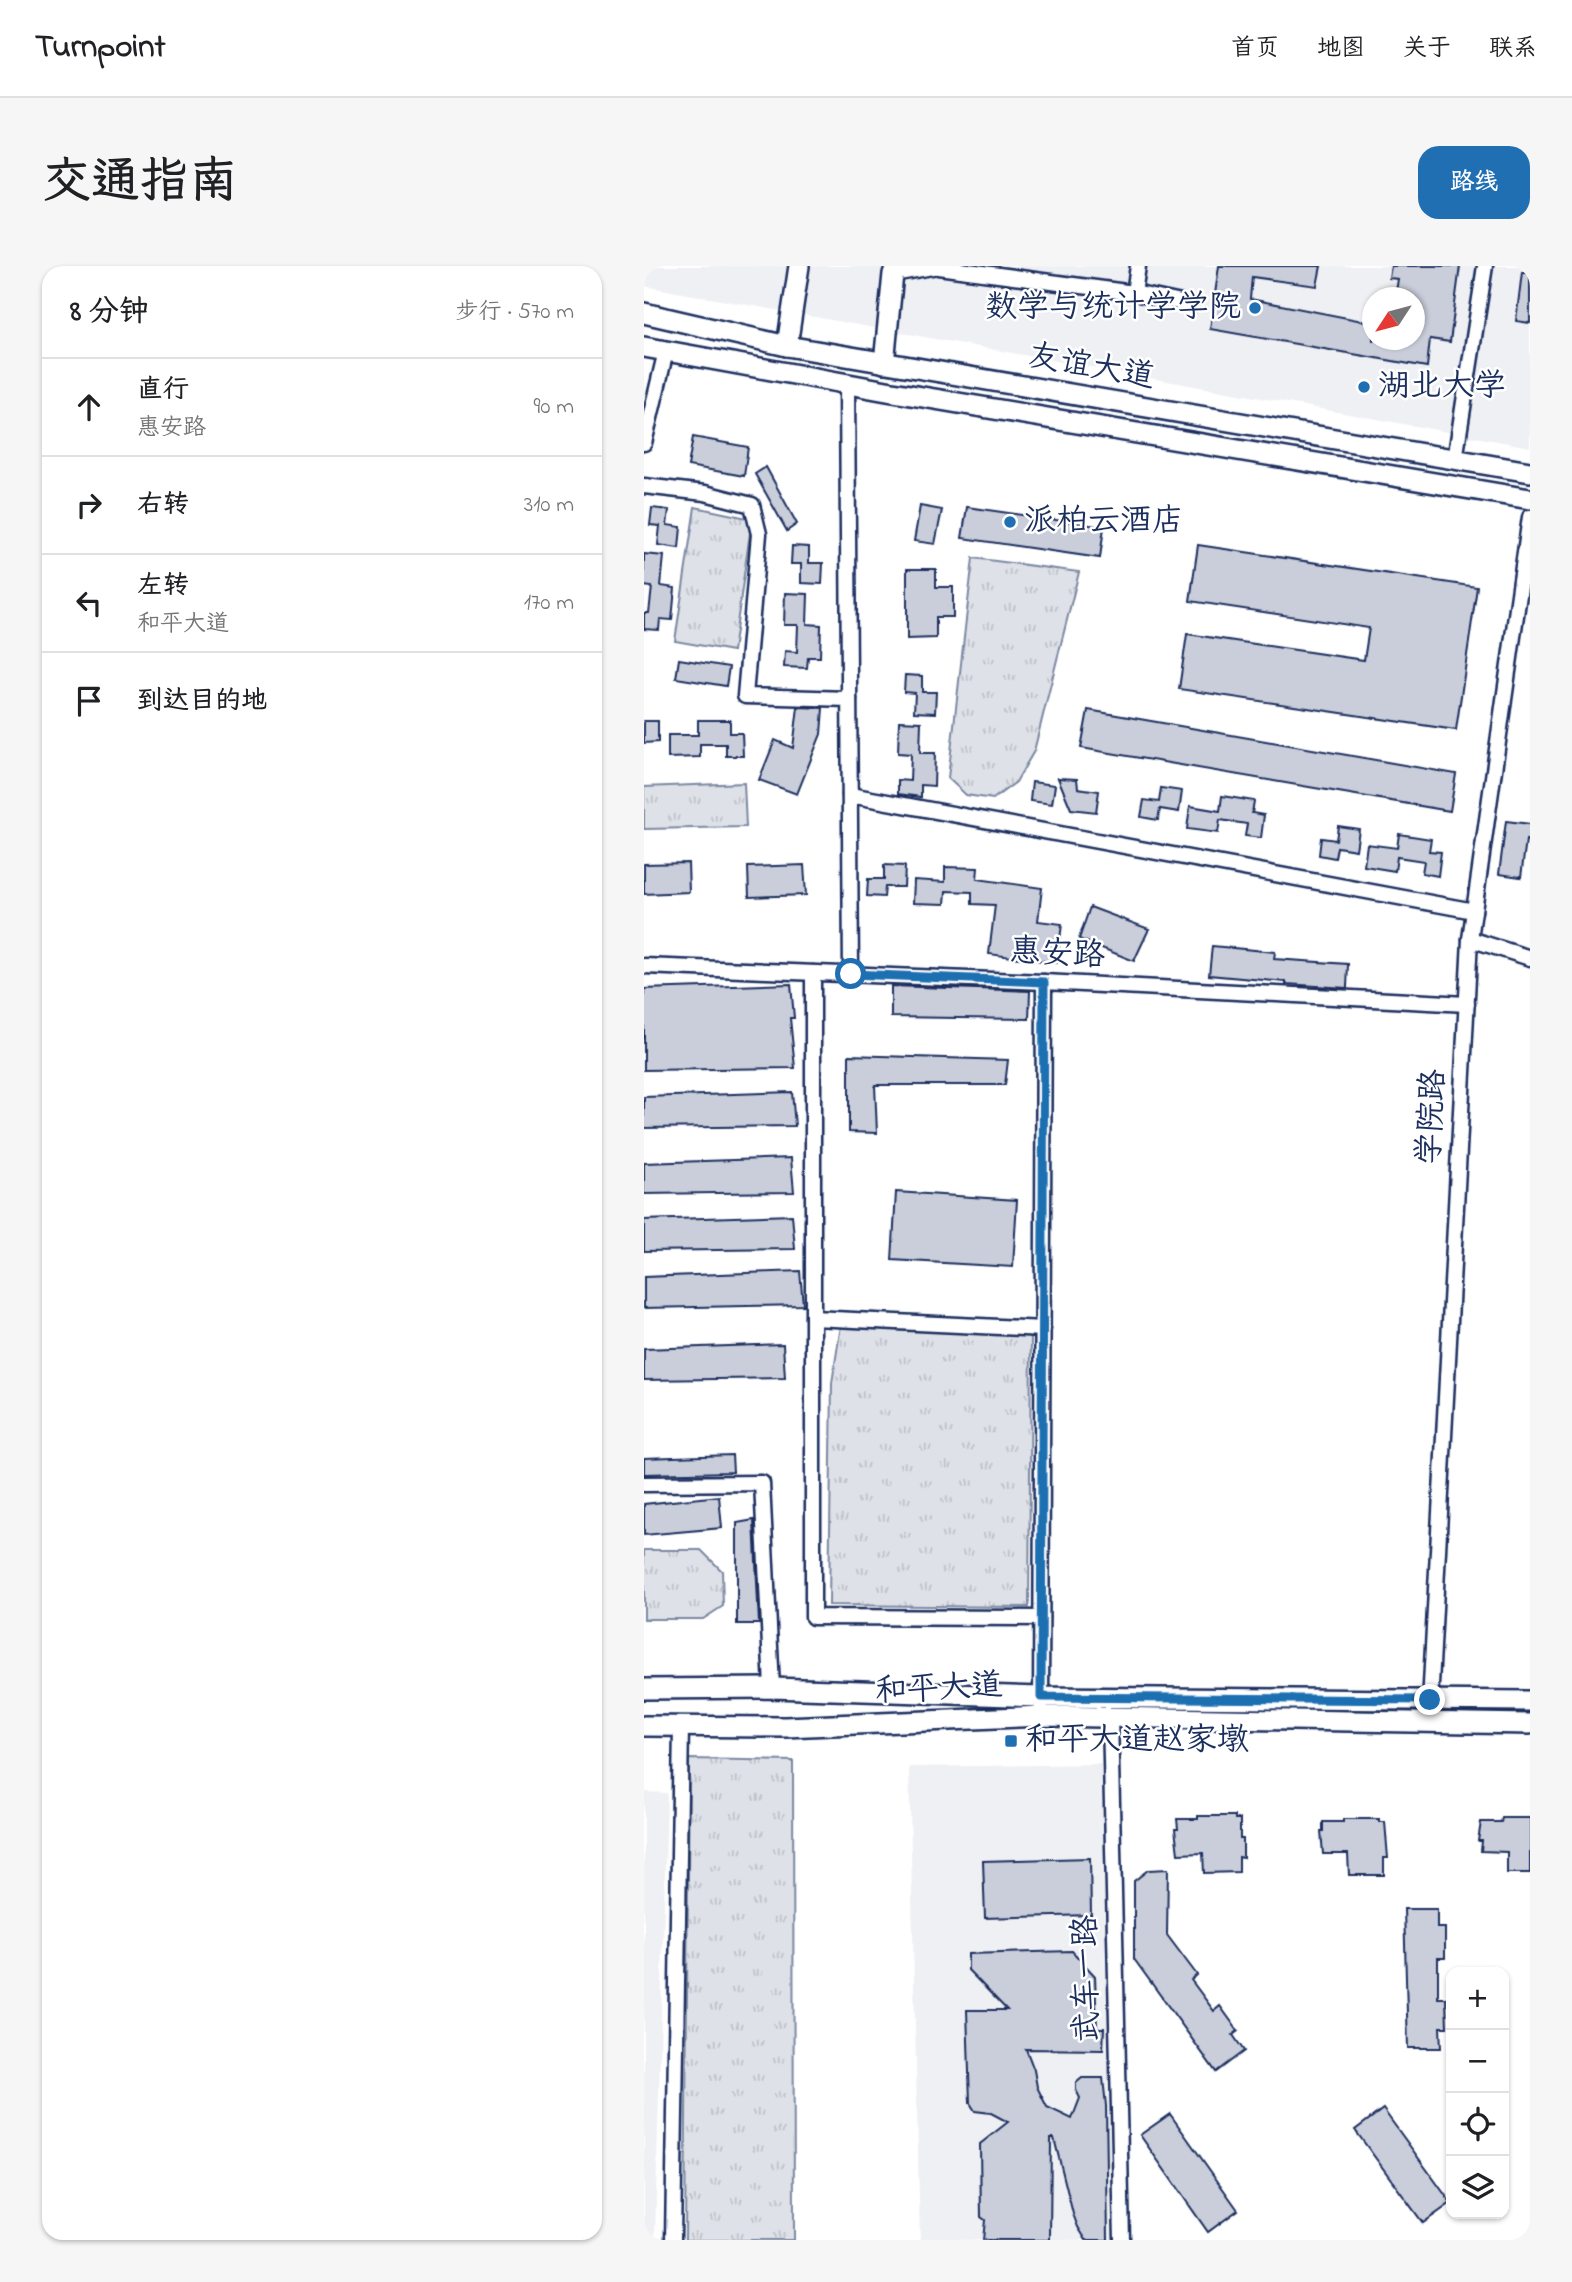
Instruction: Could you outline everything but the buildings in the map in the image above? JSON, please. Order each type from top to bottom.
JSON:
[{"type":"main road","points":[[787,346],[799,266]]},
{"type":"main road","points":[[884,363],[893,274]]},
{"type":"main road","name":"友谊大道","points":[[644,313],[787,346],[1530,472]]},
{"type":"main road","name":"友谊大道","points":[[644,347],[847,384],[1530,499]]},
{"type":"main road","name":"和平大道","points":[[644,1689],[772,1688],[1041,1706],[1110,1717],[1530,1724]]},
{"type":"main road","name":"和平大道","points":[[644,1726],[785,1727],[1041,1706],[1530,1701]]},
{"type":"street","points":[[1134,293],[1138,266]]},
{"type":"street","points":[[1455,460],[1485,266]]},
{"type":"street","points":[[893,274],[938,267],[1134,293],[1191,305]]},
{"type":"street","points":[[644,443],[666,351]]},
{"type":"street","points":[[847,384],[851,974]]},
{"type":"street","points":[[644,486],[705,494],[752,505],[759,534],[745,696],[849,699]]},
{"type":"street","name":"学院路","points":[[1429,1723],[1470,939],[1530,517]]},
{"type":"street","points":[[850,795],[1474,911]]},
{"type":"street","points":[[1470,939],[1530,958]]},
{"type":"street","name":"惠安路","points":[[644,966],[1044,982],[1467,1004]]},
{"type":"street","points":[[813,973],[813,1617],[1041,1618]]},
{"type":"street","points":[[1041,1706],[1044,982]]},
{"type":"street","points":[[813,1318],[1043,1329]]},
{"type":"street","points":[[644,1485],[762,1483],[772,1688]]},
{"type":"street","name":"武车一路","points":[[1110,1717],[1122,2240]]},
{"type":"street","points":[[673,2240],[681,1726]]},
{"type":"shaded area","name":"湖北大学","points":[[644,266],[1530,266],[1530,447],[644,286]]},
{"type":"shaded area","points":[[1101,1764],[1112,2240],[920,2240],[909,1767]]},
{"type":"shaded area","points":[[644,1792],[667,1793],[655,2240],[644,2240]]},
{"type":"green space","points":[[695,507],[752,519],[733,651],[675,641]]},
{"type":"green space","points":[[973,558],[1079,572],[1034,751],[1016,782],[993,799],[966,795],[948,778]]},
{"type":"green space","points":[[744,783],[746,827],[644,829],[644,787]]},
{"type":"green space","points":[[841,1325],[1031,1334],[1029,1607],[829,1605],[832,1383]]},
{"type":"green space","points":[[644,1550],[701,1550],[722,1571],[723,1606],[703,1619],[644,1619]]},
{"type":"green space","points":[[689,1759],[793,1761],[794,2240],[685,2240]]},
{"type":"place","name":"数学与统计学学院","points":[[1255,308]]},
{"type":"place","name":"湖北大学","points":[[1364,387]]},
{"type":"place","name":"派柏云酒店","points":[[1010,522]]},
{"type":"place","name":"和平大道赵家墩","points":[[1011,1741]]},
{"type":"route","points":[[851,974],[1044,982],[1041,1697],[1430,1700]]}]
